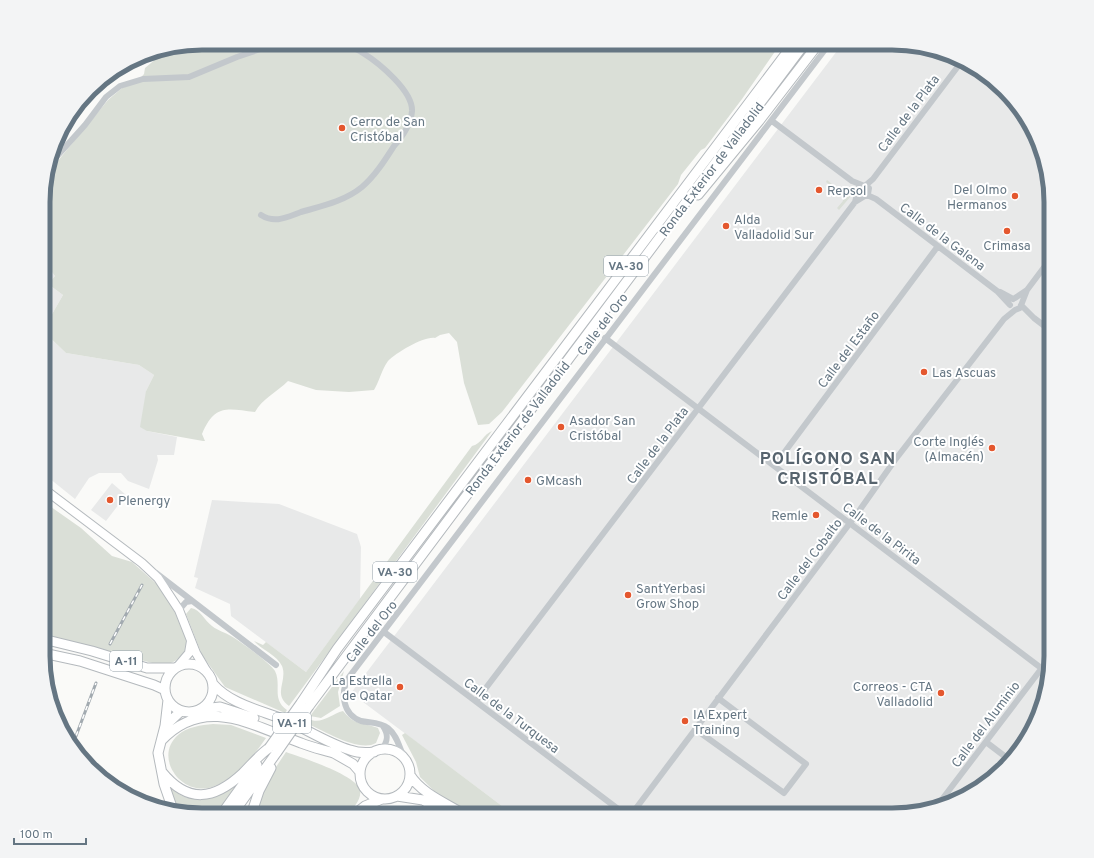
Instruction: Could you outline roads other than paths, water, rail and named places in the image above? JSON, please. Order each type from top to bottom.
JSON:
[{"type":"highway","points":[[743,110],[782,50]]},
{"type":"highway","name":"Ronda Exterior de Valladolid","points":[[497,446],[508,422],[789,50]]},
{"type":"highway","name":"Ronda Exterior de Valladolid","points":[[236,808],[273,750],[305,704],[337,649],[497,446],[517,428],[800,50]]},
{"type":"highway","points":[[662,234],[679,219],[721,168],[814,50]]},
{"type":"highway","name":"A-11","points":[[50,642],[92,651],[148,668],[176,667]]},
{"type":"highway","name":"A-11","points":[[50,655],[80,661],[154,684],[165,690]]},
{"type":"highway","points":[[172,805],[158,753],[165,726],[168,700],[165,690],[167,678],[176,667],[191,664],[206,670]]},
{"type":"highway","name":"VA-11","points":[[206,670],[213,684],[220,693],[238,702],[290,722],[342,748],[357,752],[395,751],[404,757]]},
{"type":"highway","points":[[202,709],[211,698],[213,684]]},
{"type":"highway","points":[[165,726],[181,711],[174,707],[168,700]]},
{"type":"highway","name":"VA-11","points":[[181,711],[195,712],[202,709],[220,707],[240,712],[336,754],[353,764],[360,772]]},
{"type":"highway","points":[[161,741],[179,725],[197,719],[226,716],[248,721],[302,744],[336,754]]},
{"type":"highway","points":[[162,772],[170,782],[181,790],[191,795],[203,795],[215,792],[229,784],[261,753],[273,750],[275,760],[259,791],[253,808]]},
{"type":"highway","name":"Ronda Exterior de Valladolid","points":[[227,808],[273,750]]},
{"type":"highway","points":[[378,751],[364,760],[360,772],[361,782],[371,795],[383,799]]},
{"type":"highway","points":[[404,757],[408,763],[410,775],[417,784],[454,808]]},
{"type":"highway","points":[[397,796],[405,789],[410,775]]},
{"type":"highway","points":[[358,808],[364,798],[365,788]]},
{"type":"highway","points":[[362,808],[383,799],[397,796],[423,800],[437,808]]},
{"type":"main road","points":[[50,494],[142,563],[164,585],[179,610],[191,640],[206,670]]},
{"type":"main road","points":[[176,667],[188,653],[191,640]]},
{"type":"street","points":[[57,156],[106,97],[120,86],[143,79],[189,77],[258,50]]},
{"type":"street","points":[[261,215],[268,219],[278,220],[350,195],[370,178],[406,128],[412,112],[410,102],[405,92],[390,75],[370,58],[358,50]]},
{"type":"street","name":"Calle del Oro","points":[[381,724],[363,721],[353,716],[346,707],[343,694],[349,677],[825,50]]},
{"type":"street","name":"Calle de la Plata","points":[[476,702],[958,66]]},
{"type":"street","points":[[780,110],[781,124],[786,131]]},
{"type":"street","points":[[772,121],[864,190]]},
{"type":"street","points":[[764,132],[776,128],[786,131]]},
{"type":"street","name":"Calle de la Galena","points":[[864,190],[997,291],[1013,308],[1034,318]]},
{"type":"street","name":"Calle del Estaño","points":[[775,465],[938,246]]},
{"type":"street","points":[[1013,308],[1021,304],[1027,290],[1044,267]]},
{"type":"street","points":[[1013,308],[1014,299],[1027,290]]},
{"type":"street","name":"Calle de la Galena","points":[[997,291],[1021,304],[1034,318],[1044,326]]},
{"type":"street","name":"Calle del Cobalto","points":[[636,808],[851,523],[895,460],[1013,308]]},
{"type":"street","name":"Calle de la Pirita","points":[[605,338],[1042,668]]},
{"type":"street","points":[[152,573],[162,577],[276,665]]},
{"type":"street","points":[[179,610],[186,602],[192,601]]},
{"type":"street","name":"Calle de la Turquesa","points":[[384,632],[617,808]]},
{"type":"street","name":"Calle del Aluminio","points":[[942,800],[1044,665]]},
{"type":"street","points":[[695,730],[784,793],[806,764],[718,698]]},
{"type":"street","points":[[378,751],[385,744],[388,736],[381,724]]},
{"type":"street","points":[[381,724],[392,732],[404,757]]},
{"type":"street","points":[[986,742],[1005,757]]},
{"type":"railway","points":[[110,644],[142,585]]},
{"type":"railway","points":[[75,739],[96,683]]},
{"type":"place","name":"Cerro de San Cristóbal","points":[[342,128]]},
{"type":"place","name":"Repsol","points":[[819,190]]},
{"type":"place","name":"Del Olmo Hermanos","points":[[1015,196]]},
{"type":"place","name":"Alda Valladolid Sur","points":[[726,226]]},
{"type":"place","name":"Crimasa","points":[[1007,231]]},
{"type":"place","name":"Las Ascuas","points":[[924,372]]},
{"type":"place","name":"Asador San Cristóbal","points":[[561,427]]},
{"type":"place","name":"Corte Inglés (Almacén)","points":[[992,448]]},
{"type":"place","name":"GMcash","points":[[528,480]]},
{"type":"place","name":"Plenergy","points":[[110,500]]},
{"type":"place","name":"Remle","points":[[816,515]]},
{"type":"place","name":"SantYerbasi Grow Shop","points":[[628,595]]},
{"type":"place","name":"La Estrella de Qatar","points":[[400,687]]},
{"type":"place","name":"Correos - CTA Valladolid","points":[[941,693]]},
{"type":"place","name":"IA Expert Training","points":[[685,721]]},
{"type":"district","name":"POLÍGONO SAN CRISTÓBAL","points":[[828,468]]}]
